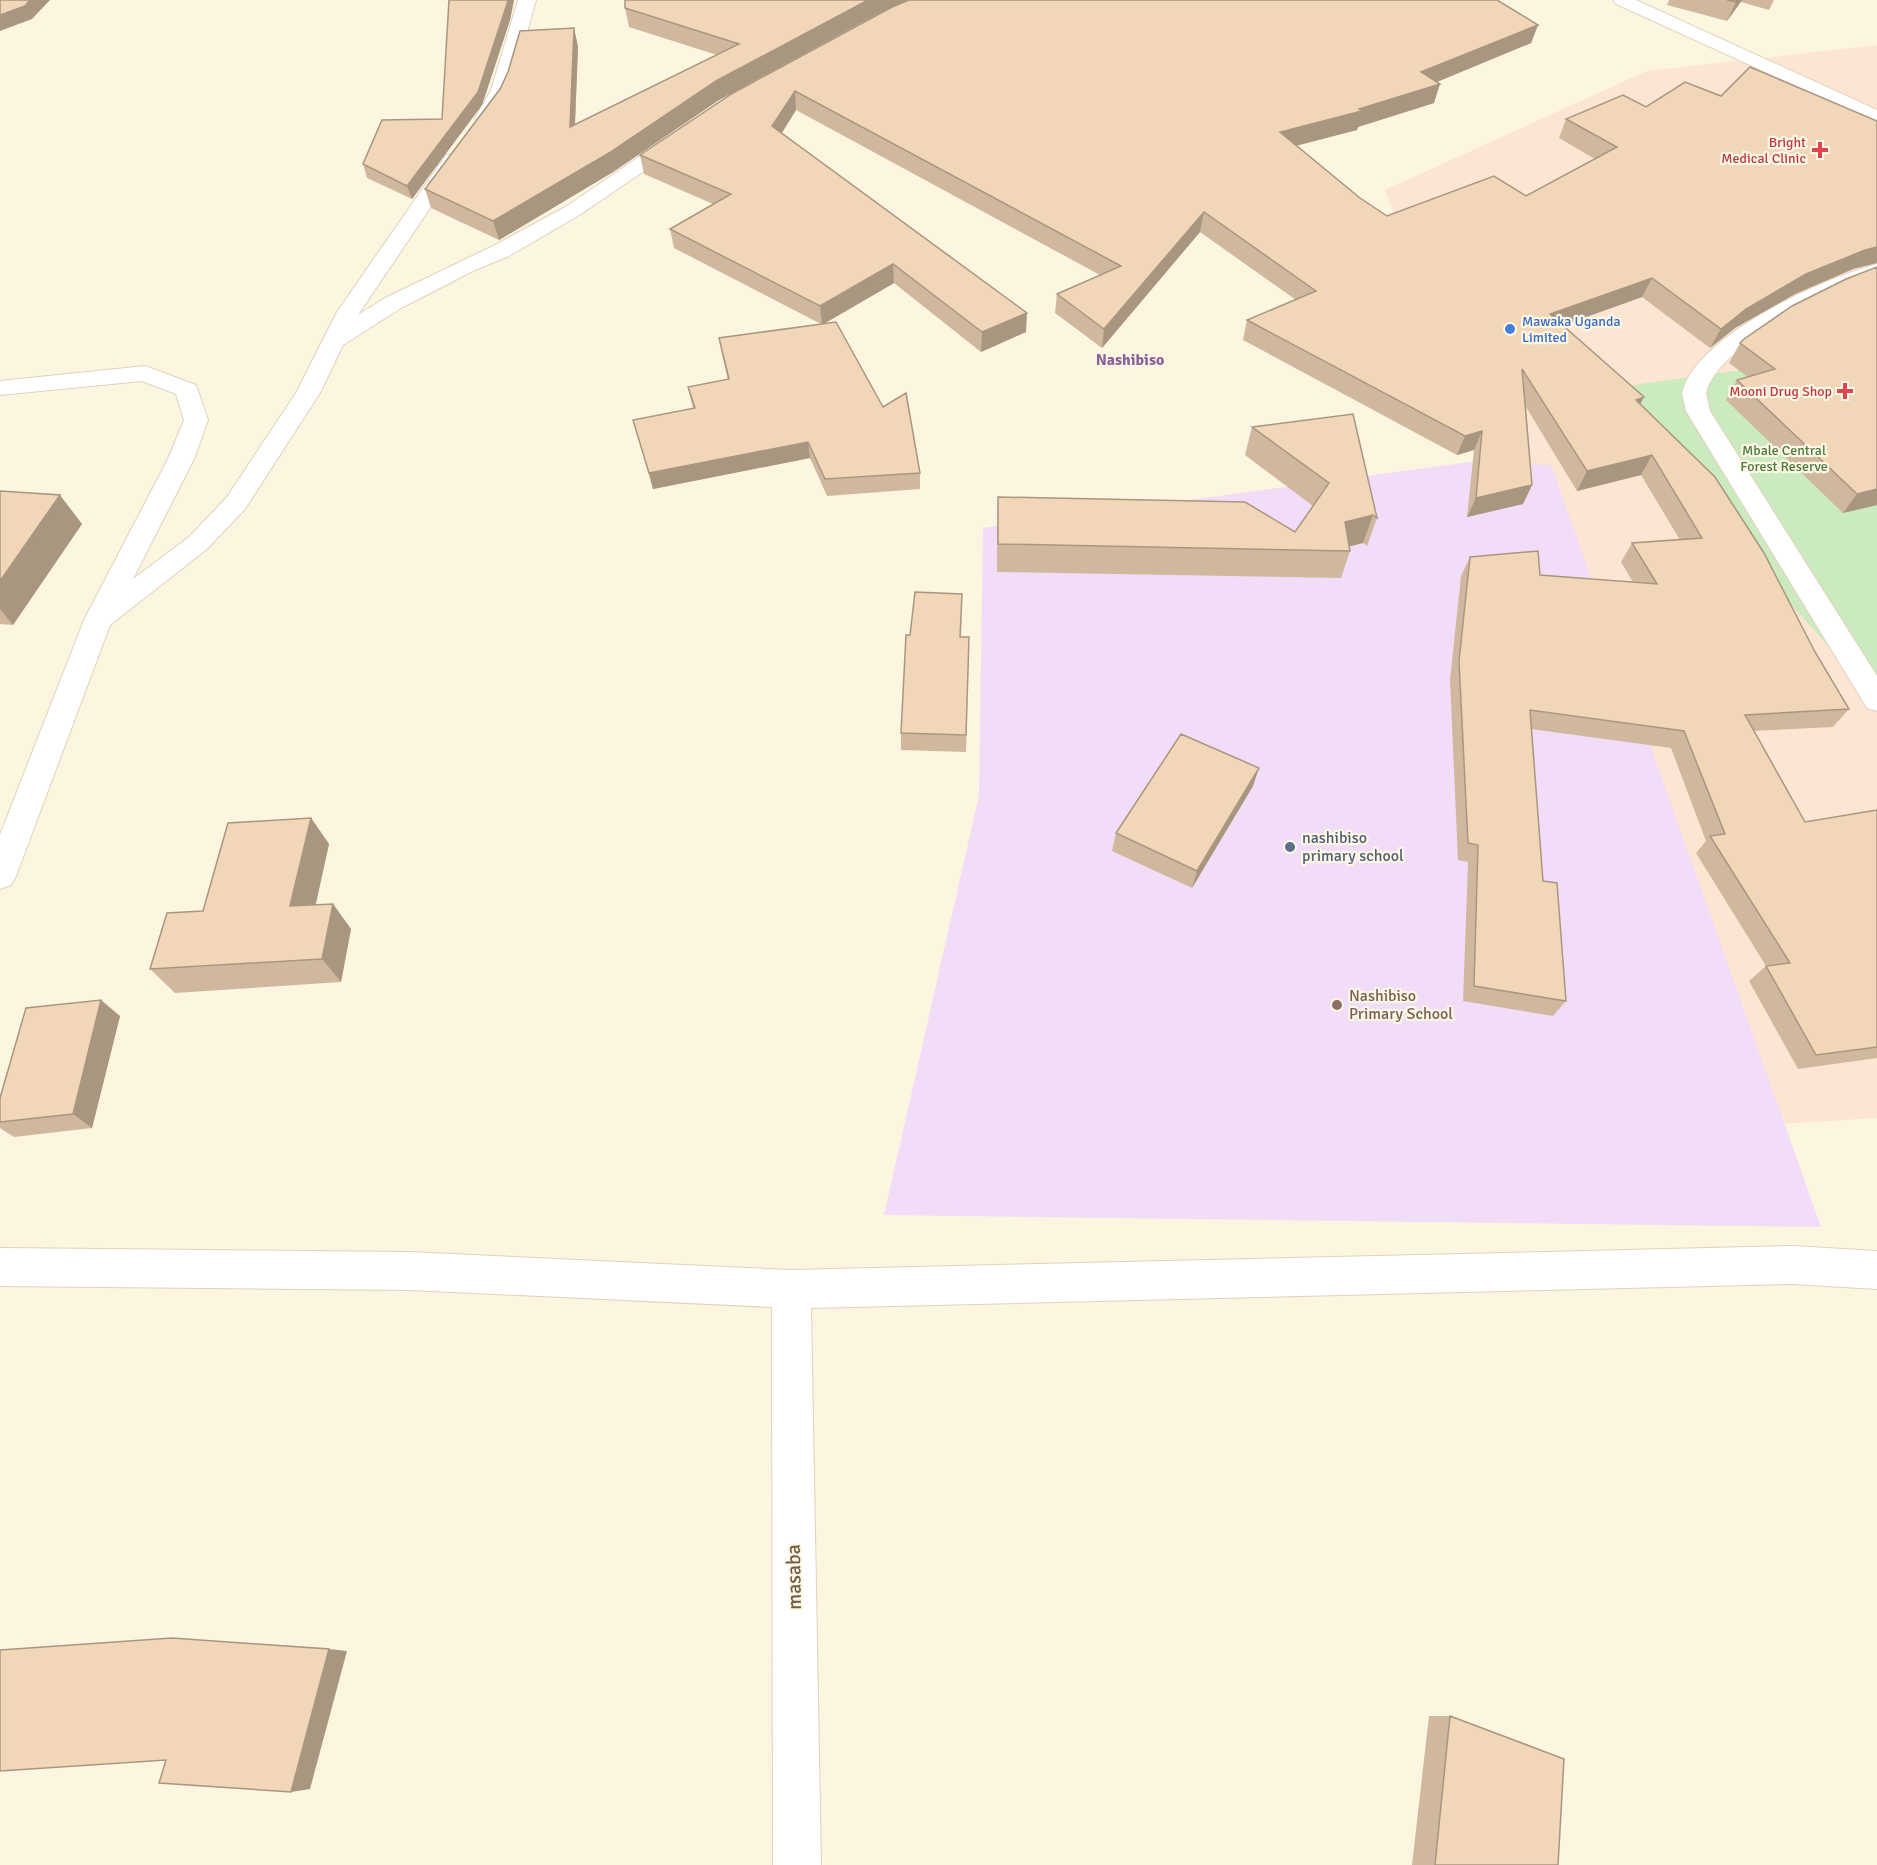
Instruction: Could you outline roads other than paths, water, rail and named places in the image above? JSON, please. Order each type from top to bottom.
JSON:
[{"type":"street","points":[[98,620],[198,543],[236,503],[308,393],[348,312],[493,107],[501,90],[528,0]]},
{"type":"street","points":[[1622,0],[1877,117]]},
{"type":"street","points":[[331,343],[393,303],[465,266],[501,251],[574,210],[698,126]]},
{"type":"street","points":[[1877,271],[1819,293],[1769,318],[1727,347],[1701,378],[1694,391],[1698,411],[1877,700]]},
{"type":"street","points":[[0,388],[145,373],[187,390],[196,420],[182,459],[98,620],[0,876]]},
{"type":"street","points":[[0,1268],[410,1271],[791,1289],[1782,1265],[1877,1270]]},
{"type":"street","name":"masaba","points":[[791,1289],[797,1865]]},
{"type":"place","name":"Bright Medical Clinic","points":[[1820,150]]},
{"type":"place","name":"Mawaka Uganda Limited","points":[[1510,329]]},
{"type":"place","name":"Mooni Drug Shop","points":[[1845,391]]},
{"type":"place","name":"nashibiso primary school","points":[[1290,847]]},
{"type":"place","name":"Nashibiso Primary School","points":[[1337,1005]]},
{"type":"district","name":"Nashibiso","points":[[1130,360]]},
{"type":"park label","name":"Mbale Central Forest Reserve","points":[[1784,458]]}]
